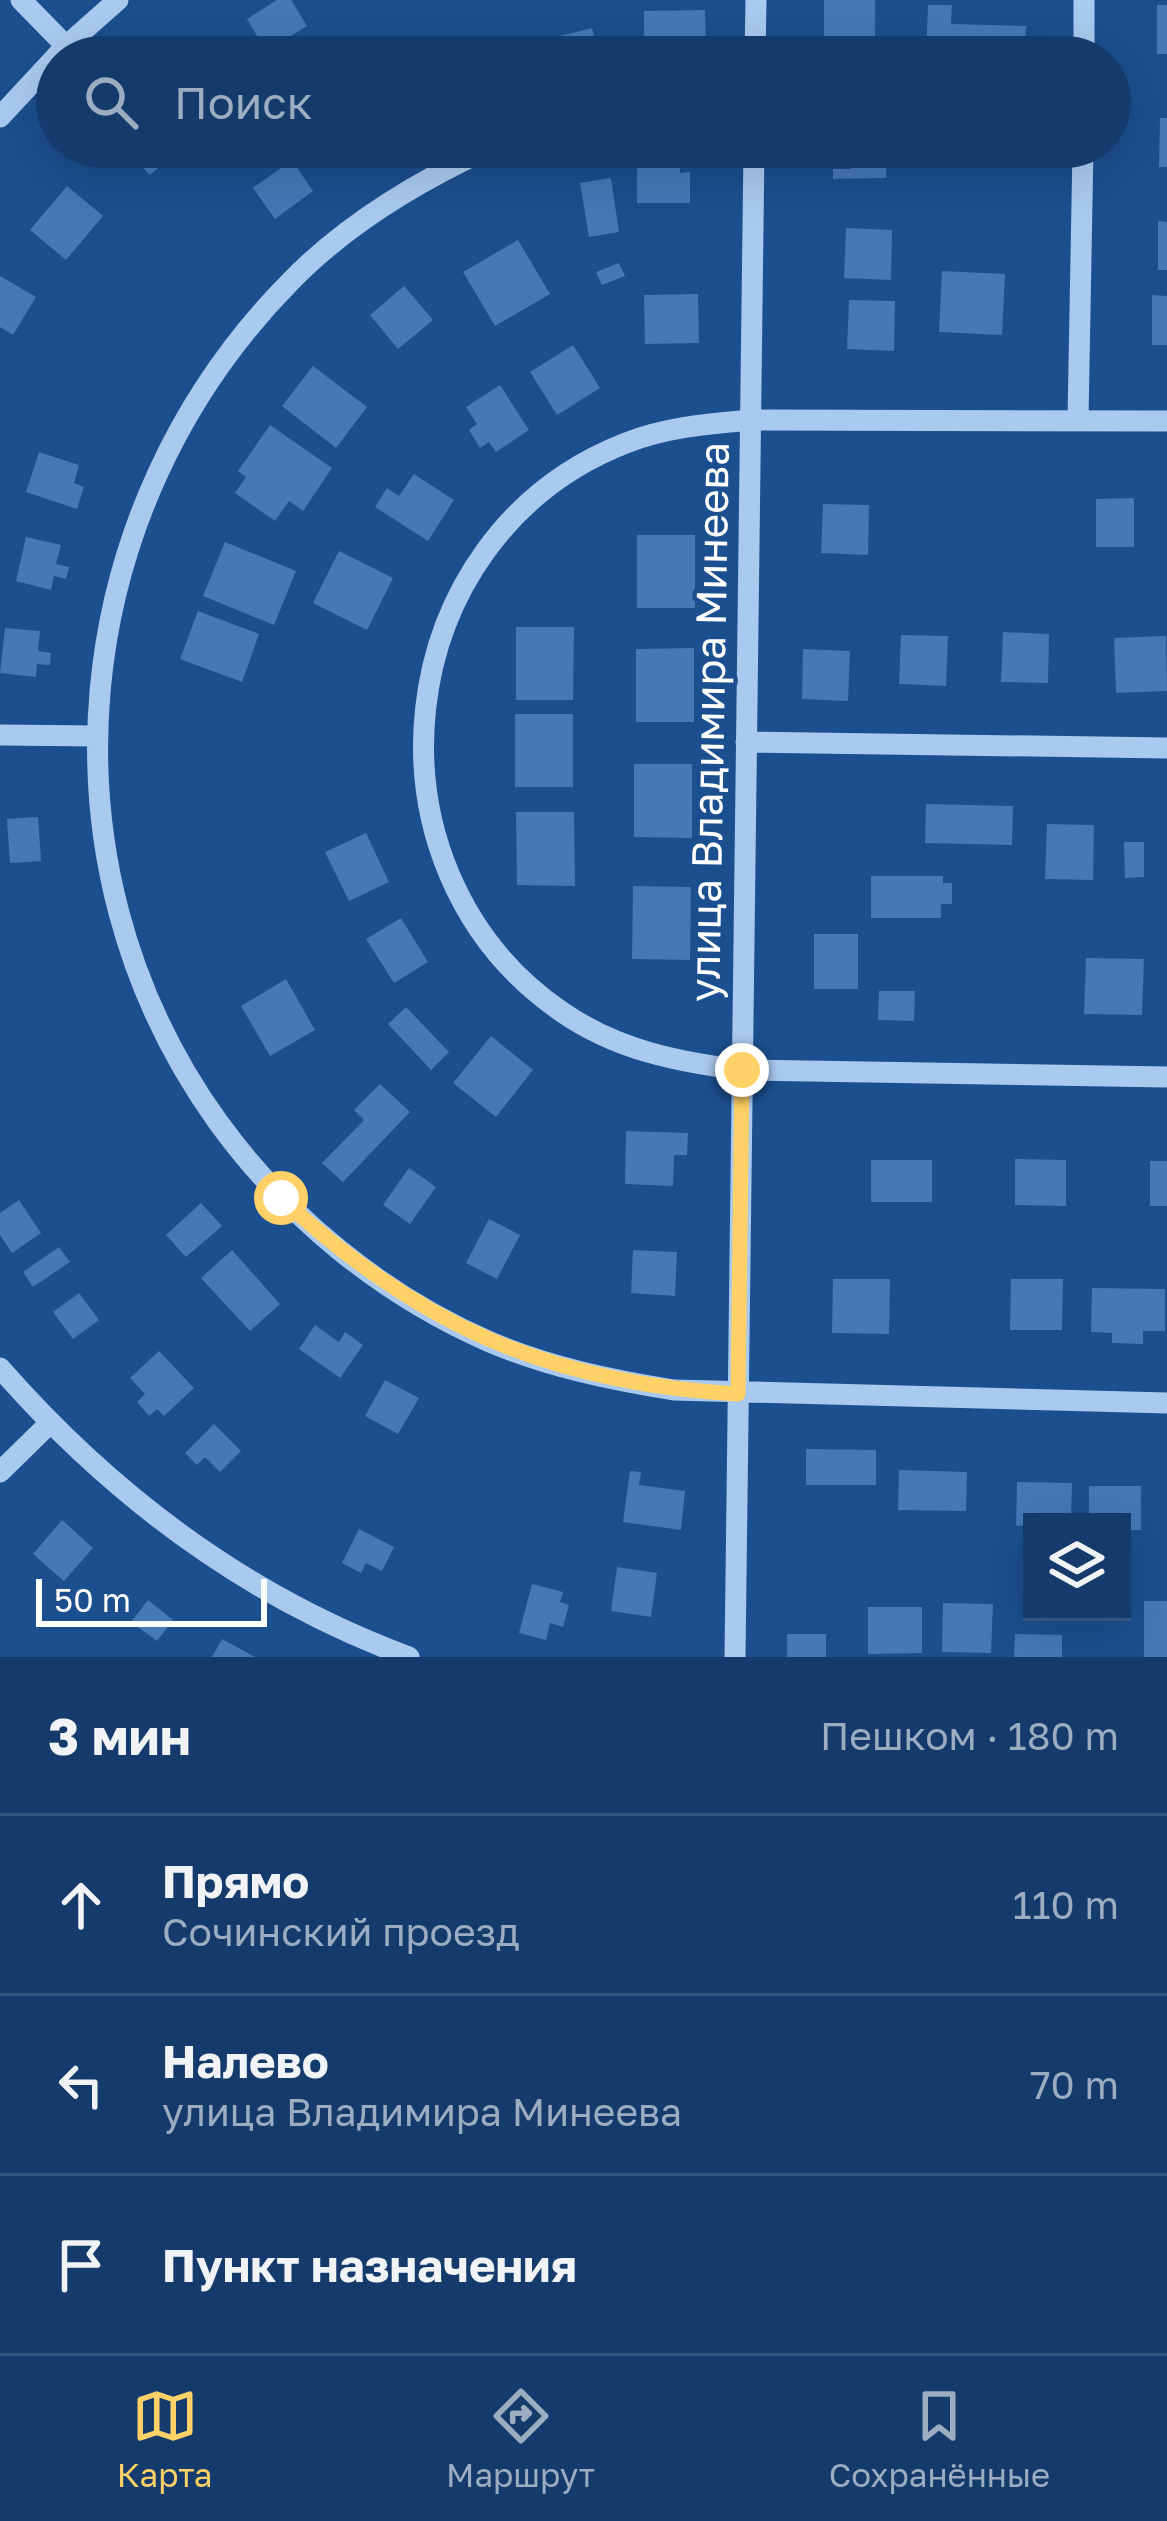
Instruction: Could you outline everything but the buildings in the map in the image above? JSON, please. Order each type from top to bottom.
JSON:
[{"type":"street","points":[[21,0],[56,36]]},
{"type":"street","points":[[77,36],[118,0]]},
{"type":"street","points":[[755,36],[756,0]]},
{"type":"street","points":[[1084,0],[1084,36]]},
{"type":"street","points":[[0,117],[36,78]]},
{"type":"street","points":[[452,168],[392,200],[340,237],[263,310],[211,376],[177,430],[127,548],[100,672],[99,800],[122,925],[143,985],[202,1098],[281,1198],[328,1241],[379,1280],[490,1342],[611,1380],[674,1390],[1167,1403]]},
{"type":"street","name":"улица Владимира Минеева","points":[[735,1657],[754,168]]},
{"type":"street","points":[[1078,420],[1083,168]]},
{"type":"street","points":[[1167,421],[751,420],[686,426],[625,443],[568,472],[519,512],[478,561],[447,616],[428,677],[421,740],[427,804],[444,865],[474,921],[513,971],[562,1012],[618,1043],[678,1062],[742,1070],[1167,1077]]},
{"type":"street","points":[[0,735],[97,736]]},
{"type":"street","points":[[746,742],[1167,748]]},
{"type":"street","points":[[0,1368],[49,1424],[119,1489],[195,1547],[276,1598],[409,1657]]},
{"type":"street","points":[[0,1472],[49,1424]]},
{"type":"route","points":[[281,1198],[379,1280],[490,1342],[611,1380],[738,1394],[742,1070]]}]
